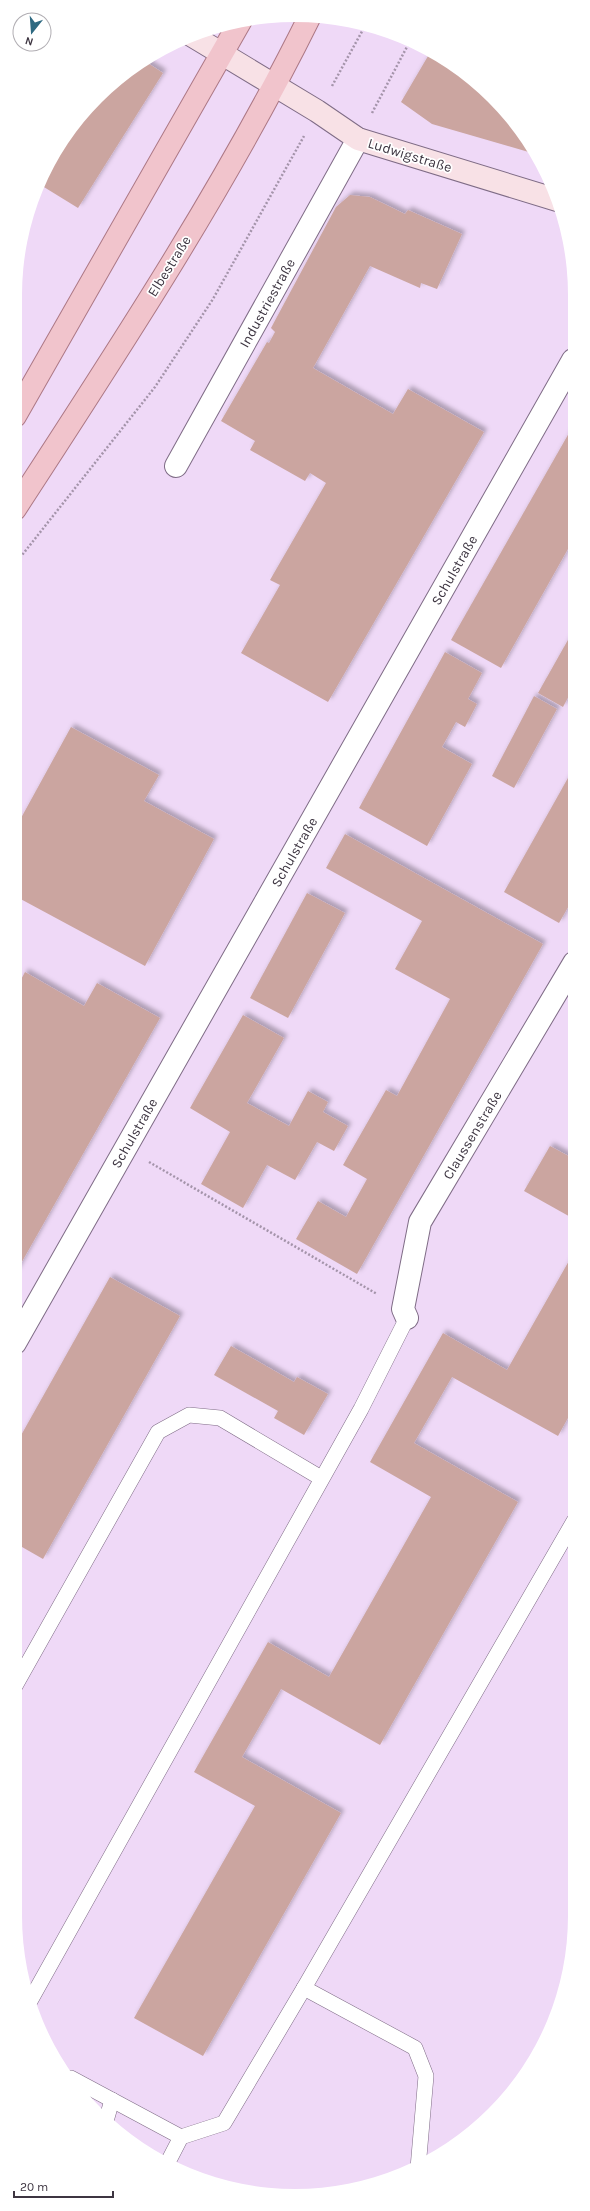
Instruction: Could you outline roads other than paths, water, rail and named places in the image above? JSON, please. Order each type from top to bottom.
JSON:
[{"type":"main road","name":"Elbestraße","points":[[22,498],[98,381],[236,156],[307,23]]},
{"type":"main road","points":[[22,404],[236,28]]},
{"type":"main road","name":"Ludwigstraße","points":[[199,40],[317,111],[358,139],[550,198]]},
{"type":"street","name":"Industriestraße","points":[[176,466],[358,139]]},
{"type":"street","name":"Schulstraße","points":[[22,1331],[568,369]]},
{"type":"street","name":"Claussenstraße","points":[[405,1314],[420,1222],[568,973]]},
{"type":"lane","points":[[33,1995],[321,1478],[361,1409],[405,1314]]},
{"type":"lane","points":[[22,1674],[158,1432],[188,1414],[220,1418],[321,1478]]},
{"type":"lane","points":[[78,2082],[181,2137],[224,2124],[568,1532]]},
{"type":"lane","points":[[304,1988],[415,2048],[426,2076],[419,2159]]},
{"type":"lane","points":[[108,2114],[112,2100]]},
{"type":"lane","points":[[170,2159],[181,2137]]}]
